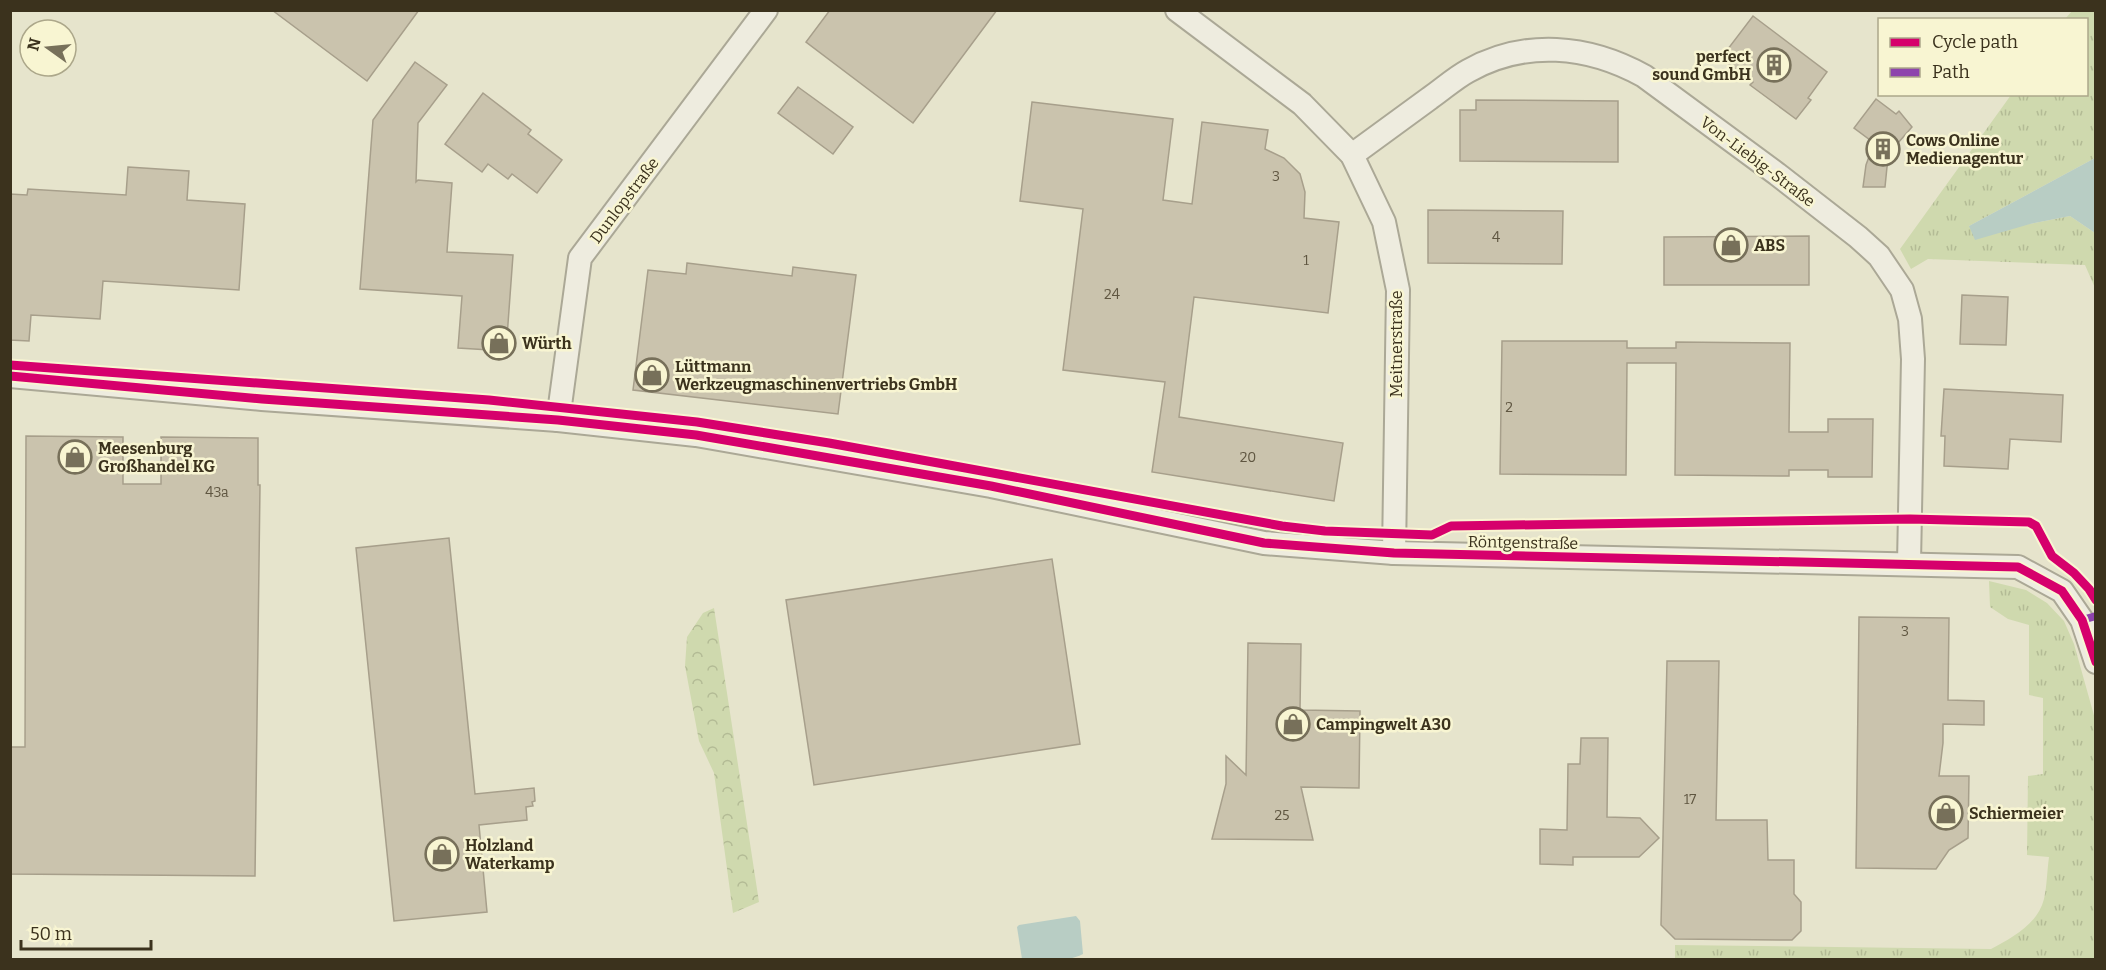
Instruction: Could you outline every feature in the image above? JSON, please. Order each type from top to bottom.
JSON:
[{"type":"street","name":"Dunlopstraße","points":[[558,420],[580,258],[766,10]]},
{"type":"street","name":"Meitnerstraße","points":[[1177,10],[1302,104],[1352,154],[1383,222],[1398,290],[1394,554]]},
{"type":"street","name":"Von-Liebig-Straße","points":[[1352,154],[1467,71],[1495,59],[1533,49],[1571,50],[1626,66],[1644,76],[1858,237],[1879,256],[1902,290],[1910,319],[1913,359],[1909,563]]},
{"type":"street","name":"Röntgenstraße","points":[[10,376],[262,399],[558,420],[696,435],[991,486],[1264,543],[1394,554],[2018,567],[2062,591],[2082,620],[2096,662]]},
{"type":"green space","points":[[2072,11],[2095,11],[2095,158],[1969,226],[2030,224],[2070,216],[2095,233],[2095,288],[2085,265],[1928,259],[1911,269],[1900,249],[2010,96],[2088,96],[2088,18],[2066,18]]},
{"type":"green space","points":[[1989,581],[2026,590],[2047,603],[2064,621],[2074,644],[2095,719],[2095,959],[1675,959],[1675,945],[1991,949],[2015,935],[2036,916],[2044,899],[2049,857],[2027,855],[2028,776],[2043,774],[2043,698],[2029,695],[2029,625],[2008,619],[1990,607]]},
{"type":"green space","points":[[714,608],[759,902],[733,913],[714,773],[699,741],[685,666],[687,637],[703,613]]},
{"type":"shaded area","points":[[2095,158],[2095,233],[2070,216],[2030,224],[1975,240],[1969,226]]},
{"type":"shaded area","points":[[1076,916],[1080,921],[1083,954],[1061,960],[1022,959],[1017,927],[1019,925]]},
{"type":"building","points":[[272,10],[419,10],[367,81]]},
{"type":"building","points":[[830,10],[997,10],[913,123],[806,42]]},
{"type":"building","name":"perfect sound GmbH","points":[[1753,16],[1827,72],[1808,98],[1811,100],[1796,119],[1750,85],[1753,82],[1721,58]]},
{"type":"building","points":[[415,62],[447,85],[418,123],[416,182],[418,180],[452,183],[447,252],[513,255],[506,351],[458,348],[462,296],[360,289],[373,120]]},
{"type":"building","points":[[798,87],[853,127],[833,154],[778,113]]},
{"type":"building","points":[[483,93],[531,130],[528,134],[562,160],[537,193],[512,174],[508,179],[488,164],[482,172],[445,144]]},
{"type":"building","name":"Cows Online Medienagentur","points":[[1876,99],[1896,114],[1899,111],[1912,127],[1898,143],[1892,155],[1887,167],[1885,187],[1863,187],[1866,165],[1874,143],[1854,128]]},
{"type":"building","points":[[1476,100],[1618,101],[1618,162],[1460,161],[1460,110],[1476,110]]},
{"type":"building","points":[[1032,102],[1173,119],[1163,200],[1192,204],[1202,122],[1268,130],[1265,149],[1284,158],[1300,174],[1305,192],[1304,218],[1339,222],[1328,313],[1194,297],[1179,417],[1343,443],[1334,501],[1152,472],[1165,382],[1063,370],[1083,209],[1020,201]]},
{"type":"building","points":[[128,167],[189,171],[187,200],[245,204],[239,290],[103,281],[100,319],[31,315],[29,341],[10,340],[10,194],[27,195],[28,189],[126,195]]},
{"type":"building","points":[[1428,210],[1563,211],[1562,264],[1428,263]]},
{"type":"building","points":[[1809,236],[1809,285],[1664,285],[1664,237]]},
{"type":"building","points":[[687,263],[792,276],[793,267],[856,275],[838,414],[633,390],[648,270],[686,274]]},
{"type":"building","points":[[1962,295],[2008,297],[2006,345],[1960,344]]},
{"type":"building","points":[[1502,341],[1627,341],[1627,348],[1676,348],[1676,342],[1790,343],[1789,432],[1828,432],[1828,419],[1873,419],[1872,477],[1828,477],[1828,470],[1789,470],[1789,476],[1675,475],[1676,363],[1627,363],[1626,475],[1500,474]]},
{"type":"building","points":[[1944,389],[2063,395],[2061,442],[2010,439],[2008,469],[1944,466],[1945,436],[1941,436]]},
{"type":"building","points":[[26,436],[123,437],[123,484],[161,484],[161,437],[258,438],[258,485],[260,485],[255,876],[10,874],[10,747],[25,747]]},
{"type":"building","points":[[449,538],[475,794],[534,788],[535,801],[532,802],[533,806],[526,807],[527,820],[479,825],[487,912],[394,921],[356,548]]},
{"type":"building","points":[[1052,559],[1080,744],[814,785],[786,600]]},
{"type":"building","points":[[1859,617],[1949,618],[1948,700],[1984,701],[1984,725],[1943,724],[1939,776],[1969,776],[1968,838],[1949,850],[1936,869],[1856,868]]},
{"type":"building","points":[[1248,643],[1301,644],[1300,710],[1360,711],[1359,788],[1301,787],[1313,840],[1212,839],[1226,784],[1226,756],[1246,775]]},
{"type":"building","points":[[1667,661],[1719,661],[1716,820],[1767,820],[1768,860],[1794,860],[1794,894],[1801,902],[1801,931],[1792,940],[1675,939],[1661,925]]},
{"type":"building","points":[[1581,738],[1608,738],[1607,817],[1640,818],[1659,838],[1639,857],[1573,857],[1573,865],[1540,864],[1540,829],[1567,830],[1568,764],[1580,764]]},
{"type":"marked path","points":[[2082,620],[2096,616]]},
{"type":"cycle path","points":[[10,365],[489,400],[697,422],[829,443],[1282,526],[1325,531],[1432,535],[1451,526],[1910,519],[2029,522],[2036,526],[2052,556],[2074,573],[2096,600]]},
{"type":"cycle path","points":[[10,376],[262,399],[558,420],[696,435],[991,486],[1264,543],[1394,553],[2018,567],[2062,591],[2082,620],[2096,662]]},
{"type":"place","name":"perfect sound GmbH","points":[[1774,65]]},
{"type":"place","name":"Cows Online Medienagentur","points":[[1883,149]]},
{"type":"place","name":"ABS","points":[[1731,245]]},
{"type":"place","name":"Würth","points":[[499,343]]},
{"type":"place","name":"Lüttmann Werkzeugmaschinenvertriebs GmbH","points":[[652,375]]},
{"type":"place","name":"Meesenburg Großhandel KG","points":[[75,457]]},
{"type":"place","name":"Campingwelt A30","points":[[1293,724]]},
{"type":"place","name":"Schiermeier","points":[[1946,813]]},
{"type":"place","name":"Holzland Waterkamp","points":[[442,854]]}]
